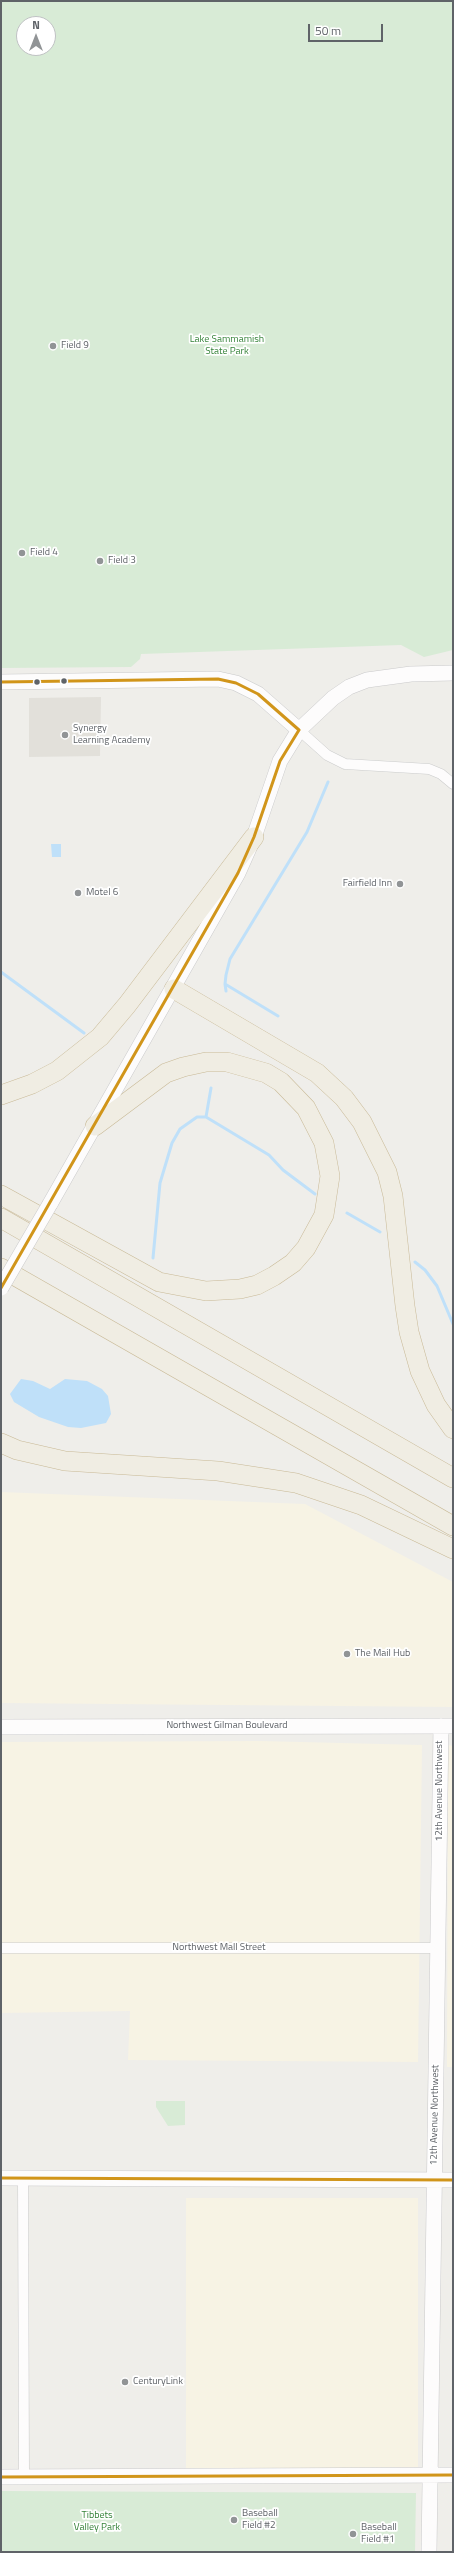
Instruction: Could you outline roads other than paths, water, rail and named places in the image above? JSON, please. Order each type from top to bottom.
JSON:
[{"type":"highway","points":[[1,1095],[32,1084],[56,1071],[100,1037],[127,1005],[254,837]]},
{"type":"highway","points":[[174,989],[317,1073],[344,1098],[362,1122],[387,1172],[393,1196],[405,1306],[409,1332],[418,1364],[436,1405],[453,1429]]},
{"type":"highway","points":[[1,1195],[159,1282],[206,1291],[225,1291],[257,1285],[293,1263],[306,1248],[324,1215],[330,1176],[328,1160],[315,1122],[294,1094],[266,1073],[227,1062],[206,1062],[166,1073],[95,1126]]},
{"type":"highway","points":[[1,1188],[179,1286]]},
{"type":"highway","points":[[1,1218],[453,1478]]},
{"type":"highway","points":[[1,1268],[453,1526]]},
{"type":"highway","points":[[1,1443],[17,1450],[64,1461],[218,1471],[296,1483],[360,1505],[453,1549]]},
{"type":"street","points":[[1,1288],[174,989],[238,873],[254,837],[280,761],[299,730],[333,698],[349,687],[367,680],[411,674],[453,673]]},
{"type":"street","points":[[1,682],[218,679],[236,684],[258,694],[327,755],[345,764],[429,769],[441,774],[453,784]]},
{"type":"street","name":"Northwest Gilman Boulevard","points":[[1,1726],[447,1726]]},
{"type":"street","name":"12th Avenue Northwest","points":[[429,2552],[438,1948],[447,1726]]},
{"type":"street","name":"Northwest Mall Street","points":[[1,1948],[438,1948]]},
{"type":"street","points":[[1,2178],[453,2180]]},
{"type":"street","points":[[23,2178],[24,2477]]},
{"type":"street","points":[[1,2476],[453,2475]]},
{"type":"water","points":[[51,844],[61,844],[61,857],[52,857]]},
{"type":"water","points":[[21,1379],[33,1381],[50,1389],[65,1379],[87,1381],[102,1389],[108,1396],[111,1414],[106,1423],[81,1428],[68,1427],[39,1417],[14,1402],[10,1394]]},
{"type":"waterway","points":[[278,1016],[225,984],[226,975],[230,959],[307,832],[328,782]]},
{"type":"waterway","points":[[1,972],[84,1033]]},
{"type":"waterway","points":[[225,984],[226,991]]},
{"type":"waterway","points":[[206,1117],[211,1088]]},
{"type":"waterway","points":[[153,1258],[160,1183],[172,1143],[180,1129],[197,1117],[206,1117],[269,1155],[283,1170],[315,1194]]},
{"type":"waterway","points":[[347,1213],[380,1232]]},
{"type":"waterway","points":[[415,1262],[425,1270],[437,1286],[453,1324]]},
{"type":"place","name":"Field 9","points":[[53,346]]},
{"type":"place","name":"Field 4","points":[[22,553]]},
{"type":"place","name":"Field 3","points":[[100,561]]},
{"type":"place","name":"Synergy Learning Academy","points":[[65,735]]},
{"type":"place","name":"Fairfield Inn","points":[[400,884]]},
{"type":"place","name":"Motel 6","points":[[78,893]]},
{"type":"place","name":"The Mail Hub","points":[[347,1654]]},
{"type":"place","name":"CenturyLink","points":[[125,2382]]},
{"type":"place","name":"Baseball Field #2","points":[[234,2520]]},
{"type":"place","name":"Baseball Field #1","points":[[353,2534]]},
{"type":"park label","name":"Lake Sammamish State Park","points":[[227,346]]},
{"type":"park label","name":"Tibbets Valley Park","points":[[97,2522]]}]
